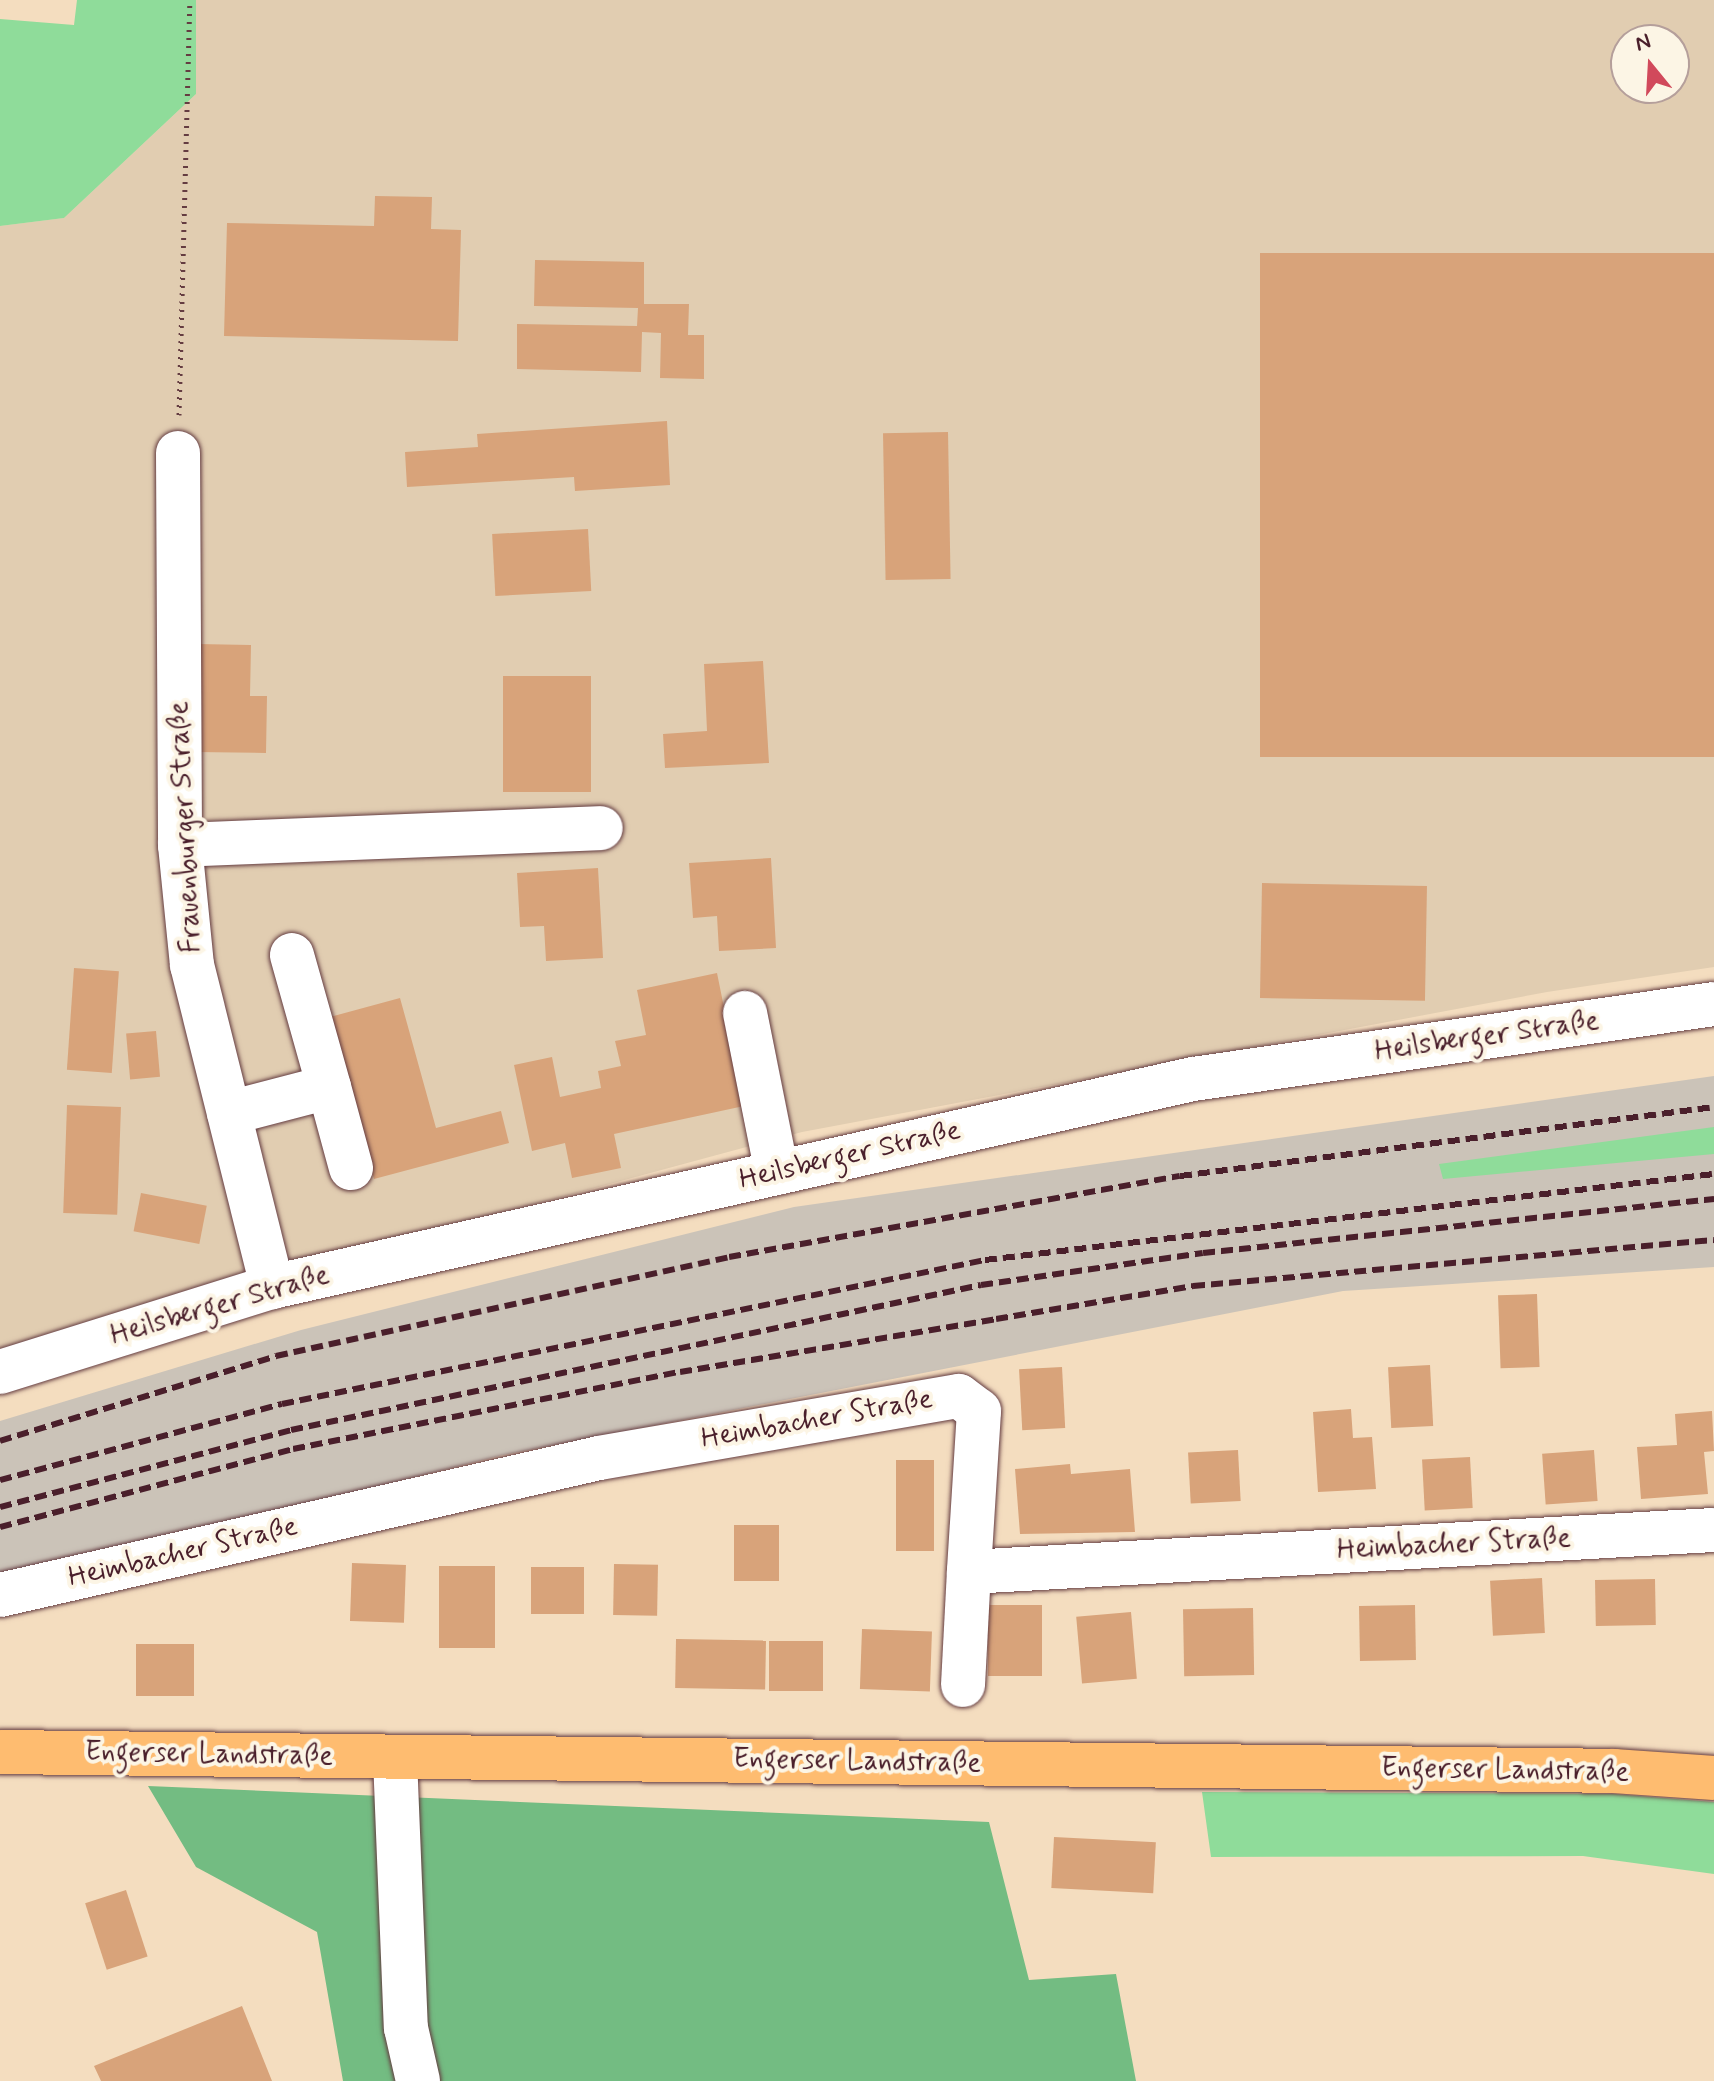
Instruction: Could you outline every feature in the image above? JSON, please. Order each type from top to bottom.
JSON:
[{"type":"main road","name":"Engerser Landstraße","points":[[0,1752],[1614,1771],[1714,1778]]},
{"type":"street","name":"Frauenburger Straße","points":[[178,453],[180,845],[192,965],[272,1287]]},
{"type":"street","points":[[180,845],[601,828]]},
{"type":"street","points":[[292,955],[351,1168]]},
{"type":"street","name":"Heilsberger Straße","points":[[0,1372],[272,1287],[1193,1079],[1714,1004]]},
{"type":"street","points":[[745,1013],[777,1173]]},
{"type":"street","points":[[229,1113],[329,1087]]},
{"type":"street","name":"Heimbacher Straße","points":[[0,1595],[599,1458],[959,1396],[979,1411],[969,1572],[1714,1530]]},
{"type":"street","points":[[963,1685],[969,1572]]},
{"type":"street","points":[[395,1758],[406,2028],[418,2081]]},
{"type":"path","points":[[178,453],[190,0]]},
{"type":"shaded area","points":[[196,0],[1714,0],[1714,967],[1547,992],[802,1132],[0,1349],[0,226],[64,218],[196,94]]},
{"type":"shaded area","points":[[1714,1076],[1714,1267],[1343,1291],[503,1455],[0,1581],[0,1421],[301,1330],[794,1207]]},
{"type":"green space","points":[[77,0],[196,0],[196,94],[64,218],[0,226],[0,19],[74,25]]},
{"type":"green space","points":[[1714,1127],[1714,1154],[1443,1179],[1439,1164]]},
{"type":"green space","points":[[148,1786],[989,1822],[1029,1980],[1116,1974],[1136,2081],[343,2081],[317,1932],[196,1867]]},
{"type":"green space","points":[[1202,1792],[1614,1794],[1714,1802],[1714,1874],[1583,1856],[1211,1857]]},
{"type":"building","points":[[375,196],[432,197],[431,229],[461,230],[458,341],[224,336],[227,223],[374,226]]},
{"type":"building","points":[[1260,253],[1714,253],[1714,757],[1260,757]]},
{"type":"building","points":[[535,260],[644,262],[644,304],[689,304],[688,335],[704,335],[704,379],[660,378],[661,333],[642,332],[641,372],[517,369],[517,324],[637,326],[638,308],[534,306]]},
{"type":"building","points":[[667,421],[670,485],[575,491],[574,477],[407,487],[405,452],[478,447],[477,434]]},
{"type":"building","points":[[948,432],[951,579],[886,580],[883,433]]},
{"type":"building","points":[[588,529],[591,591],[495,596],[492,534]]},
{"type":"building","points":[[197,644],[251,645],[250,696],[267,696],[266,753],[195,752]]},
{"type":"building","points":[[763,661],[769,763],[665,768],[663,734],[707,731],[704,664]]},
{"type":"building","points":[[503,676],[591,676],[591,792],[503,792]]},
{"type":"building","points":[[771,858],[776,948],[719,951],[717,916],[693,918],[689,863]]},
{"type":"building","points":[[598,868],[603,958],[546,961],[544,926],[520,927],[517,873]]},
{"type":"building","points":[[1262,883],[1427,886],[1425,1001],[1260,998]]},
{"type":"building","points":[[74,968],[119,971],[112,1073],[67,1070]]},
{"type":"building","points":[[717,973],[744,1106],[614,1134],[621,1168],[572,1178],[565,1143],[532,1151],[514,1065],[552,1057],[560,1097],[601,1088],[598,1071],[621,1066],[615,1041],[646,1035],[637,990]]},
{"type":"building","points":[[400,998],[436,1128],[501,1111],[509,1143],[374,1179],[330,1017]]},
{"type":"building","points":[[156,1031],[160,1077],[130,1079],[126,1034]]},
{"type":"building","points":[[67,1105],[121,1107],[117,1215],[63,1213]]},
{"type":"building","points":[[141,1193],[207,1206],[199,1244],[134,1231]]},
{"type":"building","points":[[1537,1294],[1540,1367],[1501,1368],[1498,1295]]},
{"type":"building","points":[[1430,1365],[1433,1426],[1391,1428],[1388,1367]]},
{"type":"building","points":[[1062,1367],[1065,1428],[1022,1430],[1019,1369]]},
{"type":"building","points":[[1351,1409],[1353,1438],[1372,1437],[1376,1489],[1318,1492],[1313,1412]]},
{"type":"building","points":[[1712,1411],[1714,1451],[1704,1452],[1708,1494],[1641,1499],[1637,1447],[1677,1445],[1675,1414]]},
{"type":"building","points":[[1238,1450],[1241,1501],[1191,1504],[1188,1453]]},
{"type":"building","points":[[1594,1450],[1598,1501],[1546,1505],[1542,1454]]},
{"type":"building","points":[[1470,1457],[1473,1508],[1425,1510],[1422,1460]]},
{"type":"building","points":[[896,1460],[934,1460],[934,1551],[896,1551]]},
{"type":"building","points":[[1070,1464],[1071,1474],[1130,1469],[1135,1532],[1020,1534],[1015,1469]]},
{"type":"building","points":[[734,1525],[779,1525],[779,1581],[734,1581]]},
{"type":"building","points":[[352,1563],[406,1565],[404,1623],[350,1621]]},
{"type":"building","points":[[614,1564],[658,1565],[657,1616],[613,1615]]},
{"type":"building","points":[[439,1566],[495,1566],[495,1648],[439,1648]]},
{"type":"building","points":[[531,1567],[584,1567],[584,1614],[531,1614]]},
{"type":"building","points":[[1542,1578],[1545,1633],[1493,1636],[1490,1581]]},
{"type":"building","points":[[1655,1579],[1656,1625],[1596,1626],[1595,1580]]},
{"type":"building","points":[[988,1605],[1042,1605],[1042,1676],[988,1676]]},
{"type":"building","points":[[1415,1605],[1416,1660],[1360,1661],[1359,1606]]},
{"type":"building","points":[[1253,1608],[1254,1675],[1184,1676],[1183,1609]]},
{"type":"building","points":[[1131,1612],[1137,1679],[1082,1684],[1076,1617]]},
{"type":"building","points":[[862,1629],[932,1631],[930,1691],[860,1689]]},
{"type":"building","points":[[676,1639],[766,1641],[765,1690],[675,1688]]},
{"type":"building","points":[[769,1641],[823,1641],[823,1691],[769,1691]]},
{"type":"building","points":[[136,1644],[194,1644],[194,1696],[136,1696]]},
{"type":"building","points":[[1054,1837],[1156,1842],[1153,1893],[1051,1888]]},
{"type":"building","points":[[126,1890],[148,1957],[107,1970],[85,1903]]},
{"type":"building","points":[[242,2006],[272,2081],[101,2081],[94,2066]]},
{"type":"railway","points":[[0,1441],[276,1356],[729,1257],[1180,1176],[1714,1107]]},
{"type":"railway","points":[[0,1480],[282,1404],[985,1260],[1714,1174]]},
{"type":"railway","points":[[0,1507],[291,1430],[981,1285],[1203,1253],[1714,1199]]},
{"type":"railway","points":[[0,1527],[293,1449],[680,1372],[1193,1286],[1714,1240]]}]
